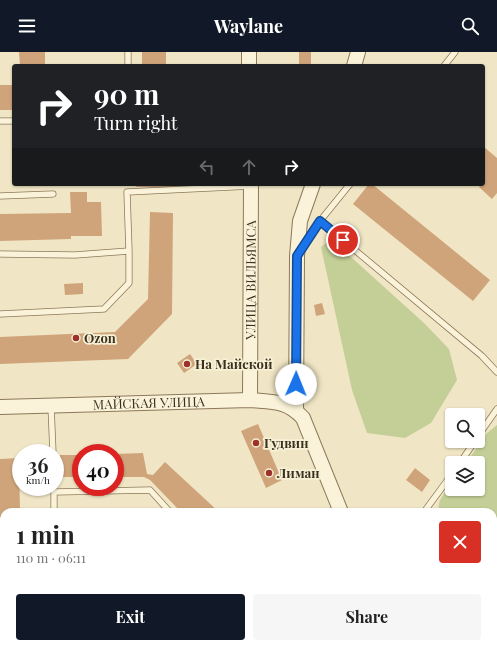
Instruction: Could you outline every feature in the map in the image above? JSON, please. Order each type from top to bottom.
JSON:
[{"type":"street","points":[[249,52],[249,64]]},
{"type":"street","points":[[355,64],[358,52]]},
{"type":"street","name":"УЛИЦА ВИЛЬЯМСА","points":[[250,400],[251,186]]},
{"type":"street","points":[[311,186],[300,221],[297,256],[296,411],[303,418],[339,508]]},
{"type":"street","name":"МАЙСКАЯ УЛИЦА","points":[[0,406],[51,406],[250,400],[280,402],[296,411]]},
{"type":"lane","points":[[128,52],[128,64]]},
{"type":"lane","points":[[446,64],[455,52]]},
{"type":"lane","points":[[0,120],[12,121]]},
{"type":"lane","points":[[0,314],[104,309],[129,283],[130,251],[127,192],[233,186]]},
{"type":"lane","points":[[297,256],[320,221],[348,186]]},
{"type":"lane","points":[[0,196],[53,194]]},
{"type":"lane","points":[[320,221],[482,356],[497,372]]},
{"type":"lane","points":[[0,254],[75,255],[130,251]]},
{"type":"lane","points":[[51,406],[53,444]]},
{"type":"lane","points":[[485,426],[497,409]]},
{"type":"lane","points":[[427,508],[445,484]]},
{"type":"lane","points":[[64,490],[150,490],[166,508]]},
{"type":"lane","points":[[54,496],[54,508]]},
{"type":"green space","points":[[331,239],[424,323],[449,349],[457,380],[431,423],[405,438],[367,433],[352,390],[321,247]]},
{"type":"green space","points":[[497,425],[497,508],[438,508],[440,500],[445,492],[445,496],[485,496],[485,456],[471,456],[476,448],[485,448],[485,436]]},
{"type":"building","points":[[19,52],[45,52],[45,64],[20,64]]},
{"type":"building","points":[[142,52],[166,52],[166,64],[142,64]]},
{"type":"building","points":[[299,52],[311,52],[311,64],[299,64]]},
{"type":"building","points":[[0,85],[12,85],[12,110],[0,110]]},
{"type":"building","points":[[485,148],[497,158],[497,193],[492,199],[479,187],[485,186]]},
{"type":"building","points":[[136,186],[178,186],[178,187]]},
{"type":"building","points":[[367,186],[374,186],[490,280],[473,301],[353,204]]},
{"type":"building","points":[[70,192],[87,192],[87,202],[101,202],[102,236],[71,236],[71,239],[0,241],[0,214],[71,213]]},
{"type":"building","points":[[150,212],[173,213],[172,314],[128,359],[0,364],[0,337],[115,332],[148,299]]},
{"type":"building","points":[[83,283],[83,294],[65,295],[64,284]]},
{"type":"building","points":[[322,303],[325,314],[316,316],[314,305]]},
{"type":"building","name":"На Майской","points":[[190,354],[197,364],[184,373],[177,363]]},
{"type":"building","points":[[258,424],[282,480],[266,488],[241,431]]},
{"type":"building","points":[[143,453],[147,474],[153,475],[165,462],[215,508],[177,508],[150,480],[144,477],[124,477],[124,454]]},
{"type":"building","points":[[64,455],[72,455],[72,477],[64,477]]},
{"type":"building","points":[[12,458],[12,496],[20,496],[20,508],[0,508],[0,459]]},
{"type":"building","points":[[415,468],[430,480],[422,492],[406,480]]},
{"type":"place","name":"Ozon","points":[[76,338]]},
{"type":"place","name":"На Майской","points":[[187,364]]},
{"type":"place","name":"Гудвин","points":[[256,443]]},
{"type":"place","name":"Лиман","points":[[269,473]]},
{"type":"route","points":[[296,384],[297,256],[320,221],[343,240]]}]
